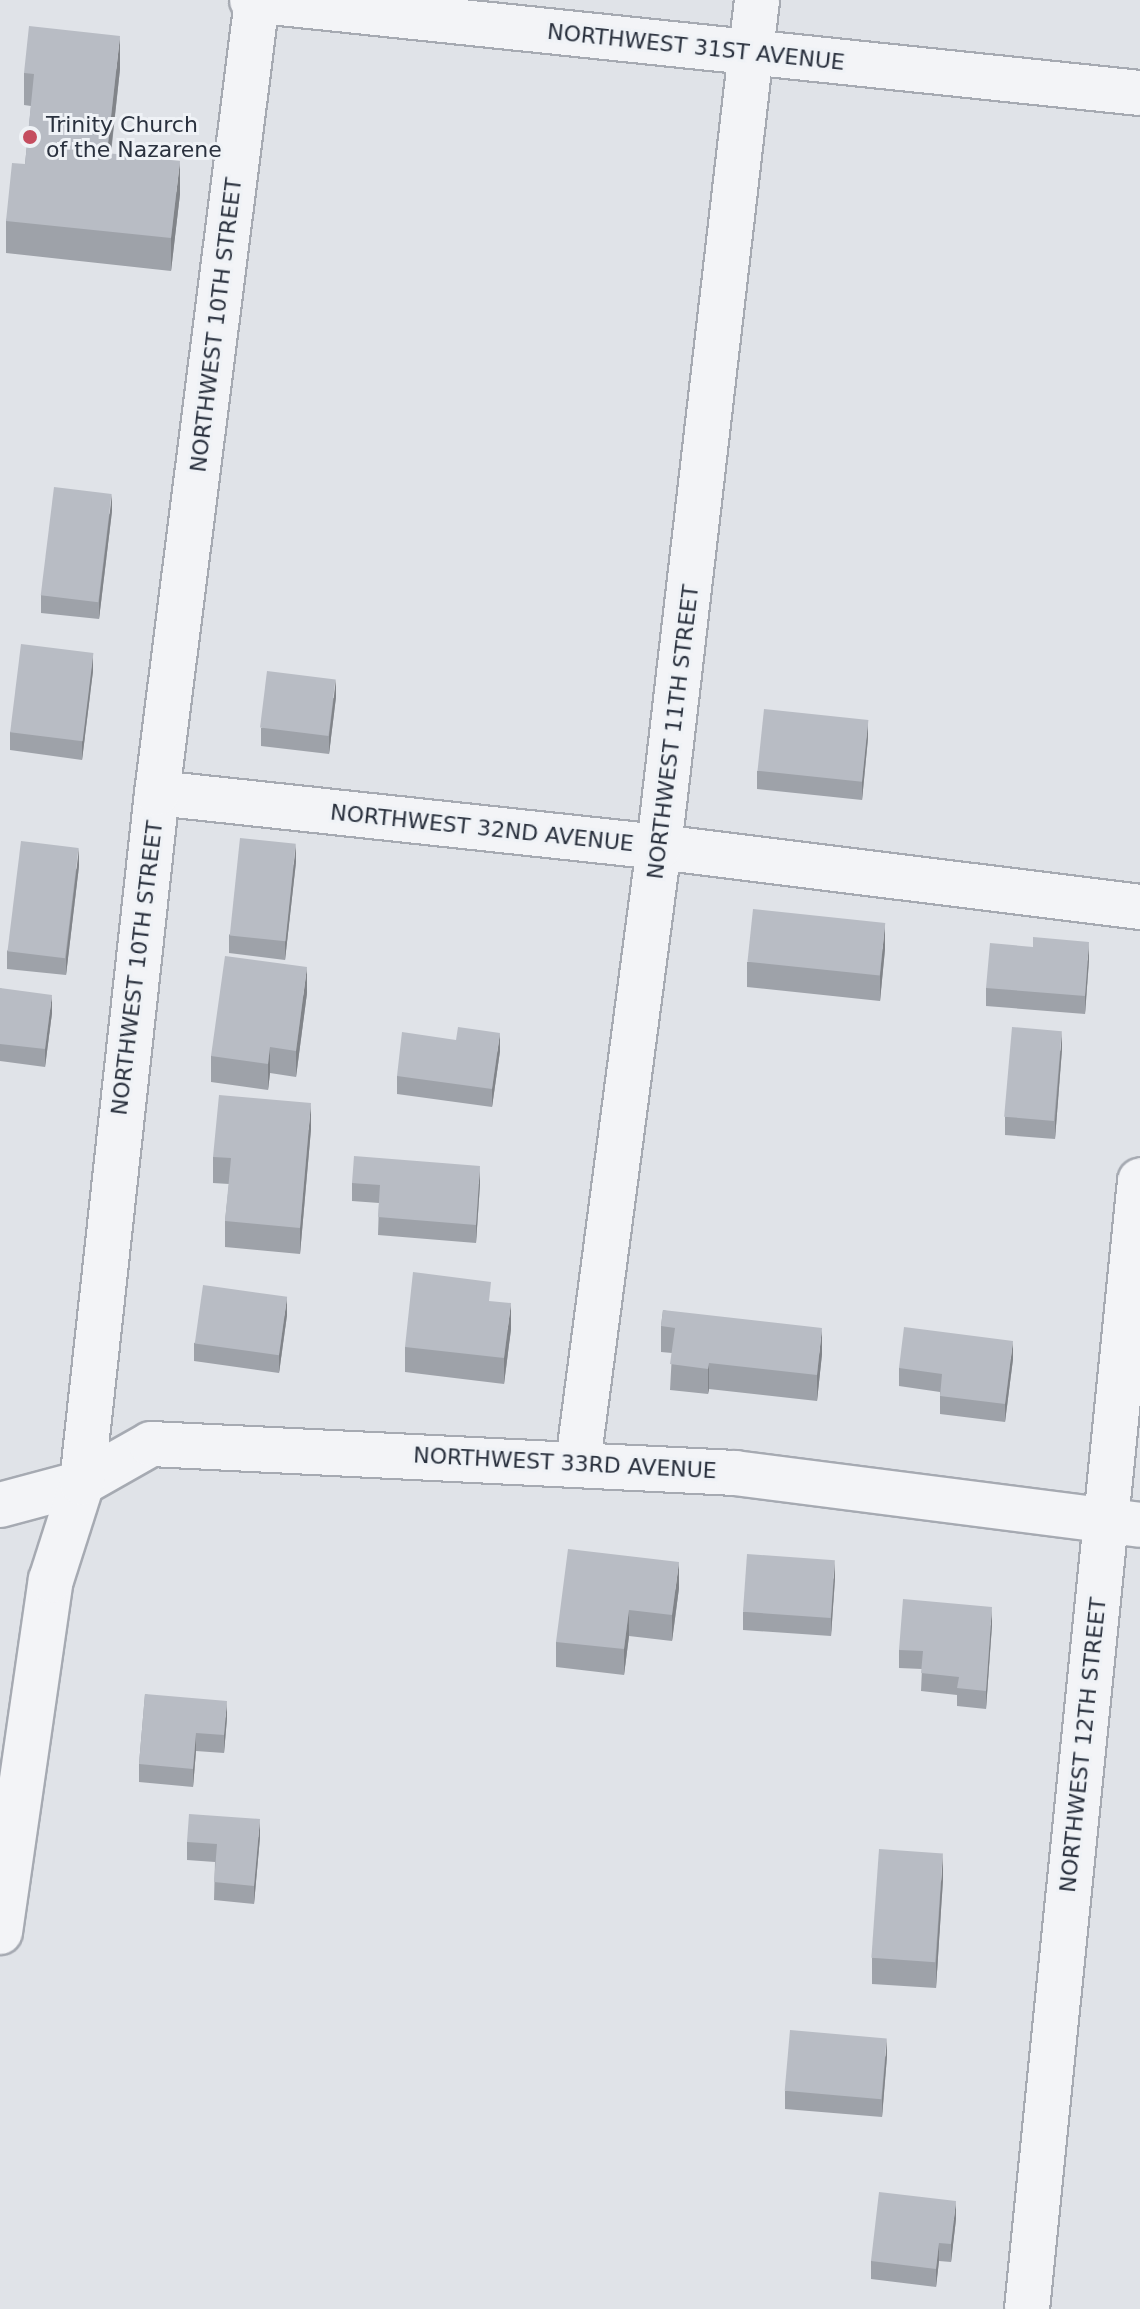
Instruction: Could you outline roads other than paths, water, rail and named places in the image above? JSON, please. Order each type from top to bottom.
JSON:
[{"type":"street","name":"NORTHWEST 31ST AVENUE","points":[[255,0],[1120,91]]},
{"type":"street","name":"NORTHWEST 10TH STREET","points":[[0,1932],[51,1580],[82,1483],[157,793],[255,0]]},
{"type":"street","name":"NORTHWEST 11TH STREET","points":[[578,1462],[659,847],[757,0]]},
{"type":"street","name":"NORTHWEST 32ND AVENUE","points":[[157,793],[659,847],[1140,907]]},
{"type":"street","name":"NORTHWEST 12TH STREET","points":[[1027,2309],[1123,1524],[1140,1181]]},
{"type":"street","name":"NORTHWEST 33RD AVENUE","points":[[0,1505],[82,1483],[151,1444],[578,1462],[735,1473],[1123,1524]]},
{"type":"place","name":"Trinity Church of the Nazarene","points":[[30,137]]}]
